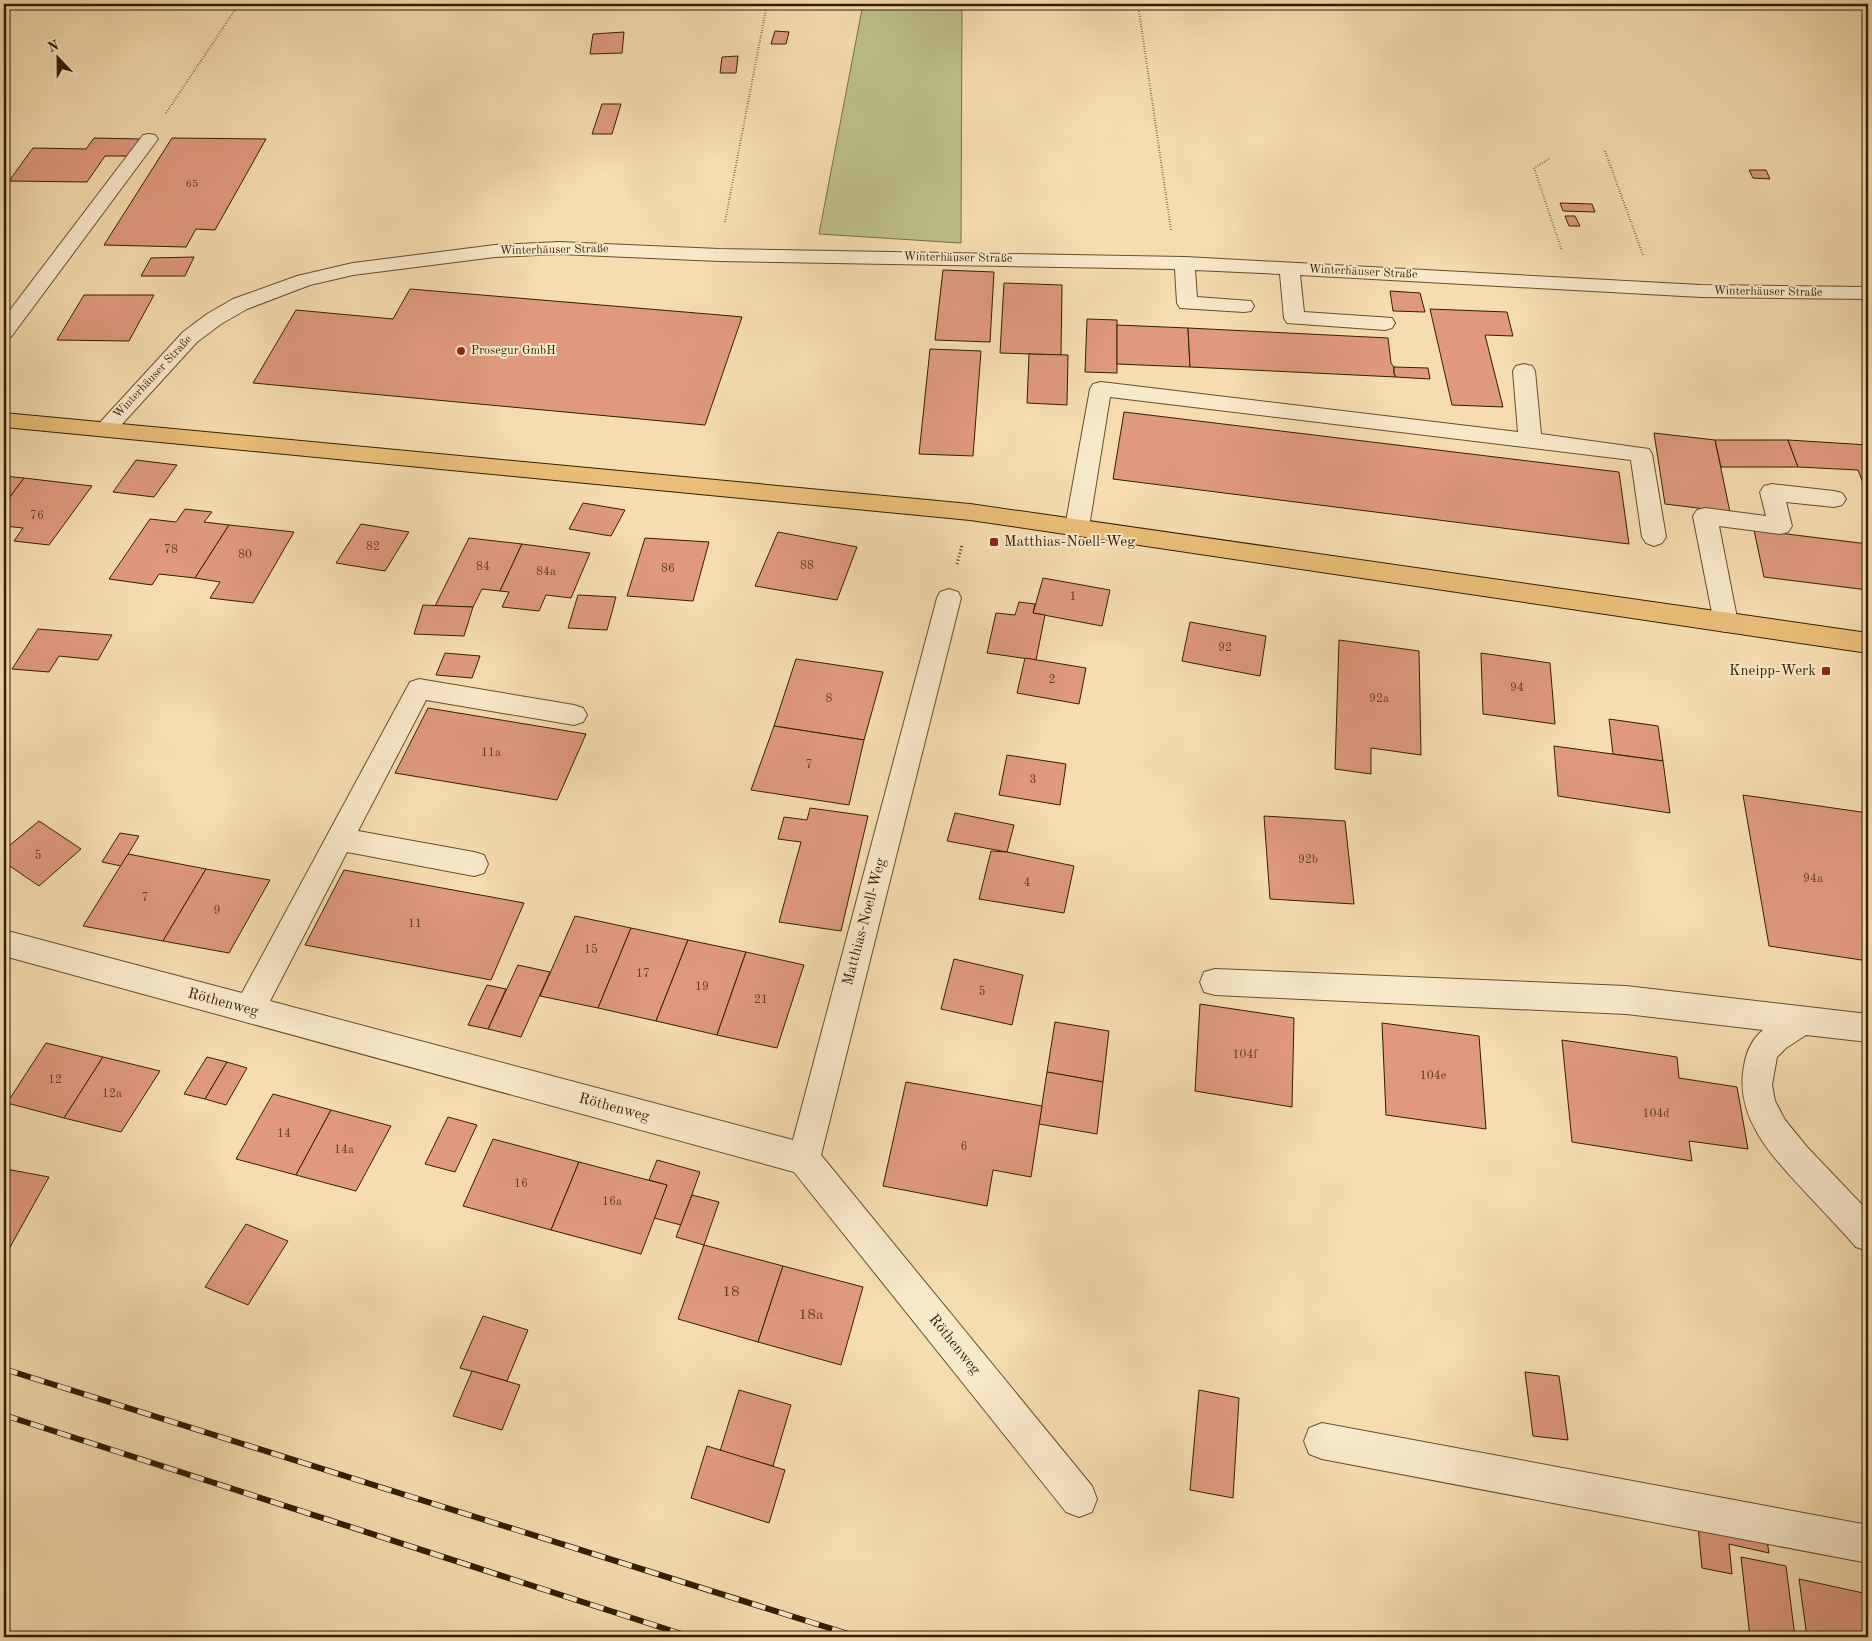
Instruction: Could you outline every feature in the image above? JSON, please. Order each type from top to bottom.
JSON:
[{"type":"main road","name":"Winterhäuser Straße","points":[[4,420],[970,512],[1868,643]]},
{"type":"street","points":[[4,332],[149,139]]},
{"type":"street","name":"Winterhäuser Straße","points":[[105,429],[190,337],[240,304],[304,280],[353,269],[495,251],[559,248],[719,255],[1180,262],[1655,288],[1868,293]]},
{"type":"street","points":[[1180,262],[1186,304],[1244,306]]},
{"type":"street","points":[[1289,268],[1294,318],[1385,323]]},
{"type":"street","points":[[1524,370],[1530,441]]},
{"type":"street","points":[[1077,528],[1101,389],[1641,454],[1654,537]]},
{"type":"street","points":[[1726,622],[1704,516],[1780,526],[1772,492],[1834,499]]},
{"type":"street","name":"Matthias-Noell-Weg","points":[[804,1159],[949,598]]},
{"type":"street","points":[[249,1010],[420,690],[574,714]]},
{"type":"street","points":[[339,839],[474,864]]},
{"type":"street","name":"Röthenweg","points":[[4,943],[804,1159],[1078,1498]]},
{"type":"street","points":[[1215,982],[1626,1000],[1868,1028]]},
{"type":"street","points":[[1804,1020],[1778,1035],[1763,1053],[1757,1075],[1757,1089],[1762,1107],[1770,1126],[1783,1145],[1868,1235]]},
{"type":"street","points":[[1322,1441],[1868,1544]]},
{"type":"path","points":[[149,139],[239,4]]},
{"type":"path","points":[[719,255],[768,4]]},
{"type":"path","points":[[1138,4],[1180,262]]},
{"type":"path","points":[[1605,151],[1655,288]]},
{"type":"path","points":[[1549,159],[1534,168],[1564,258],[1565,272],[1555,283]]},
{"type":"path","points":[[949,598],[970,512]]},
{"type":"green space","points":[[863,4],[962,4],[961,243],[819,234]]},
{"type":"building","points":[[775,31],[789,32],[786,44],[771,44]]},
{"type":"building","points":[[624,32],[622,53],[590,54],[593,34]]},
{"type":"building","points":[[738,56],[736,73],[720,73],[722,57]]},
{"type":"building","points":[[602,104],[621,104],[612,134],[592,134]]},
{"type":"building","points":[[94,138],[140,139],[128,156],[105,156],[87,182],[9,181],[33,148],[86,149]]},
{"type":"building","points":[[172,138],[266,139],[215,230],[196,229],[186,247],[104,245]]},
{"type":"building","points":[[1749,170],[1766,170],[1770,179],[1753,178]]},
{"type":"building","points":[[1560,203],[1592,204],[1595,212],[1563,211]]},
{"type":"building","points":[[1565,216],[1575,216],[1580,226],[1569,226]]},
{"type":"building","points":[[194,257],[185,276],[141,276],[151,258]]},
{"type":"building","points":[[943,270],[994,272],[990,342],[935,340]]},
{"type":"building","points":[[1004,283],[1062,285],[1061,355],[1000,353]]},
{"type":"building","points":[[410,289],[742,317],[705,425],[253,383],[296,310],[393,319]]},
{"type":"building","points":[[1390,291],[1420,293],[1425,312],[1393,311]]},
{"type":"building","points":[[84,295],[154,295],[129,341],[57,340]]},
{"type":"building","points":[[1430,309],[1507,312],[1513,336],[1485,335],[1503,407],[1452,405]]},
{"type":"building","points":[[1087,319],[1117,320],[1117,373],[1085,372]]},
{"type":"building","points":[[1117,325],[1188,328],[1190,367],[1117,364]]},
{"type":"building","points":[[1188,328],[1388,338],[1391,363],[1396,377],[1190,367]]},
{"type":"building","points":[[930,349],[981,351],[973,456],[919,454]]},
{"type":"building","points":[[1029,354],[1068,355],[1067,405],[1027,403]]},
{"type":"building","points":[[1394,367],[1428,368],[1430,379],[1396,377]]},
{"type":"building","points":[[1124,412],[1619,472],[1629,544],[1113,479]]},
{"type":"building","points":[[1654,433],[1715,440],[1730,512],[1665,504]]},
{"type":"building","points":[[1715,440],[1788,440],[1798,467],[1721,467]]},
{"type":"building","points":[[1788,440],[1868,445],[1868,491],[1866,491],[1858,470],[1798,467]]},
{"type":"building","points":[[136,460],[177,465],[154,497],[113,492]]},
{"type":"building","points":[[4,476],[24,478],[4,505]]},
{"type":"building","points":[[24,478],[92,486],[49,545],[14,541],[23,528],[4,526],[4,505]]},
{"type":"building","points":[[583,503],[625,510],[611,536],[569,529]]},
{"type":"building","points":[[185,509],[212,512],[204,522],[229,525],[195,578],[159,574],[152,585],[109,579],[150,519],[176,522]]},
{"type":"building","points":[[361,524],[409,532],[385,571],[336,563]]},
{"type":"building","points":[[229,525],[294,532],[253,603],[210,598],[220,582],[195,578]]},
{"type":"building","points":[[1754,530],[1868,544],[1868,590],[1764,577]]},
{"type":"building","points":[[778,532],[857,547],[837,600],[755,586]]},
{"type":"building","points":[[469,538],[522,544],[500,591],[482,589],[473,607],[435,606]]},
{"type":"building","points":[[645,538],[709,542],[693,601],[627,596]]},
{"type":"building","points":[[522,544],[590,553],[571,598],[546,595],[539,611],[502,607],[509,592],[500,591]]},
{"type":"building","points":[[1043,578],[1110,590],[1102,626],[1033,613]]},
{"type":"building","points":[[578,595],[616,597],[607,630],[568,628]]},
{"type":"building","points":[[1019,602],[1035,604],[1033,613],[1045,615],[1036,660],[987,653],[996,613],[1015,615]]},
{"type":"building","points":[[423,605],[473,607],[464,636],[414,634]]},
{"type":"building","points":[[1190,622],[1266,636],[1260,676],[1182,661]]},
{"type":"building","points":[[38,629],[112,635],[98,660],[59,656],[49,672],[12,669]]},
{"type":"building","points":[[1339,640],[1419,651],[1421,755],[1371,748],[1371,774],[1335,769]]},
{"type":"building","points":[[445,653],[480,656],[472,678],[436,675]]},
{"type":"building","points":[[1481,653],[1550,663],[1555,724],[1483,714]]},
{"type":"building","points":[[1025,658],[1086,668],[1079,704],[1017,693]]},
{"type":"building","points":[[796,659],[883,672],[864,740],[774,726]]},
{"type":"building","points":[[428,708],[586,734],[557,800],[395,773]]},
{"type":"building","points":[[1609,719],[1658,726],[1663,761],[1613,754]]},
{"type":"building","points":[[774,726],[864,740],[849,805],[751,790]]},
{"type":"building","points":[[1554,746],[1663,761],[1670,813],[1558,796]]},
{"type":"building","points":[[1007,755],[1066,764],[1060,805],[999,795]]},
{"type":"building","points":[[1743,795],[1868,813],[1868,961],[1769,946]]},
{"type":"building","points":[[810,808],[868,816],[841,931],[779,922],[801,842],[778,839],[784,817],[807,820]]},
{"type":"building","points":[[955,813],[1014,825],[1007,852],[947,841]]},
{"type":"building","points":[[1264,816],[1345,821],[1354,904],[1270,899]]},
{"type":"building","points":[[39,821],[81,849],[39,886],[4,862],[4,850]]},
{"type":"building","points":[[120,833],[139,836],[121,866],[102,862]]},
{"type":"building","points":[[991,851],[1007,852],[1074,866],[1064,913],[979,899]]},
{"type":"building","points":[[128,854],[206,869],[163,941],[83,926]]},
{"type":"building","points":[[206,869],[270,880],[229,953],[163,941]]},
{"type":"building","points":[[344,870],[524,903],[491,980],[305,945]]},
{"type":"building","points":[[575,916],[631,928],[598,1008],[540,996]]},
{"type":"building","points":[[631,928],[688,940],[656,1021],[598,1008]]},
{"type":"building","points":[[688,940],[746,952],[717,1035],[656,1021]]},
{"type":"building","points":[[746,952],[804,965],[777,1048],[717,1035]]},
{"type":"building","points":[[954,959],[1023,975],[1012,1025],[941,1009]]},
{"type":"building","points":[[518,965],[550,972],[521,1037],[488,1029]]},
{"type":"building","points":[[487,985],[506,989],[488,1029],[468,1025]]},
{"type":"building","points":[[1200,1004],[1294,1018],[1292,1107],[1195,1091]]},
{"type":"building","points":[[1055,1022],[1109,1031],[1103,1082],[1047,1072]]},
{"type":"building","points":[[1382,1023],[1479,1036],[1486,1129],[1386,1115]]},
{"type":"building","points":[[1562,1040],[1677,1057],[1679,1078],[1737,1087],[1748,1149],[1689,1141],[1692,1161],[1572,1142]]},
{"type":"building","points":[[46,1043],[103,1057],[64,1118],[7,1103]]},
{"type":"building","points":[[103,1057],[160,1071],[121,1132],[64,1118]]},
{"type":"building","points":[[207,1057],[227,1062],[205,1099],[184,1094]]},
{"type":"building","points":[[227,1062],[247,1068],[226,1105],[205,1099]]},
{"type":"building","points":[[1047,1072],[1103,1082],[1097,1134],[1039,1124]]},
{"type":"building","points":[[906,1082],[1042,1106],[1031,1177],[993,1170],[987,1206],[883,1186]]},
{"type":"building","points":[[273,1094],[331,1110],[296,1175],[236,1159]]},
{"type":"building","points":[[331,1110],[391,1126],[356,1191],[296,1175]]},
{"type":"building","points":[[448,1117],[477,1125],[455,1172],[425,1164]]},
{"type":"building","points":[[493,1139],[579,1162],[551,1230],[463,1206]]},
{"type":"building","points":[[657,1160],[700,1172],[681,1225],[654,1218],[667,1185],[649,1180]]},
{"type":"building","points":[[579,1162],[667,1185],[641,1254],[551,1230]]},
{"type":"building","points":[[6,1169],[49,1177],[4,1258],[4,1173]]},
{"type":"building","points":[[692,1195],[719,1202],[704,1245],[676,1237]]},
{"type":"building","points":[[246,1224],[288,1241],[248,1305],[205,1287]]},
{"type":"building","points":[[704,1245],[783,1266],[758,1342],[678,1319]]},
{"type":"building","points":[[783,1266],[863,1287],[841,1365],[758,1342]]},
{"type":"building","points":[[483,1316],[528,1330],[507,1381],[460,1368]]},
{"type":"building","points":[[472,1371],[520,1385],[502,1430],[453,1416]]},
{"type":"building","points":[[1525,1372],[1559,1376],[1568,1440],[1533,1436]]},
{"type":"building","points":[[739,1390],[791,1405],[773,1466],[720,1451]]},
{"type":"building","points":[[1199,1390],[1239,1398],[1233,1498],[1190,1490]]},
{"type":"building","points":[[707,1446],[785,1470],[769,1523],[691,1498]]},
{"type":"building","points":[[1698,1526],[1767,1541],[1769,1553],[1729,1544],[1732,1574],[1702,1568]]},
{"type":"building","points":[[1741,1557],[1786,1566],[1795,1637],[1750,1637]]},
{"type":"building","points":[[1799,1579],[1868,1594],[1868,1637],[1807,1637]]},
{"type":"railway","points":[[4,1369],[858,1637]]},
{"type":"railway","points":[[4,1415],[691,1637]]},
{"type":"place","name":"Prosegur GmbH","points":[[461,351]]},
{"type":"place","name":"Matthias-Noell-Weg","points":[[994,542]]},
{"type":"place","name":"Kneipp-Werk","points":[[1826,671]]}]
